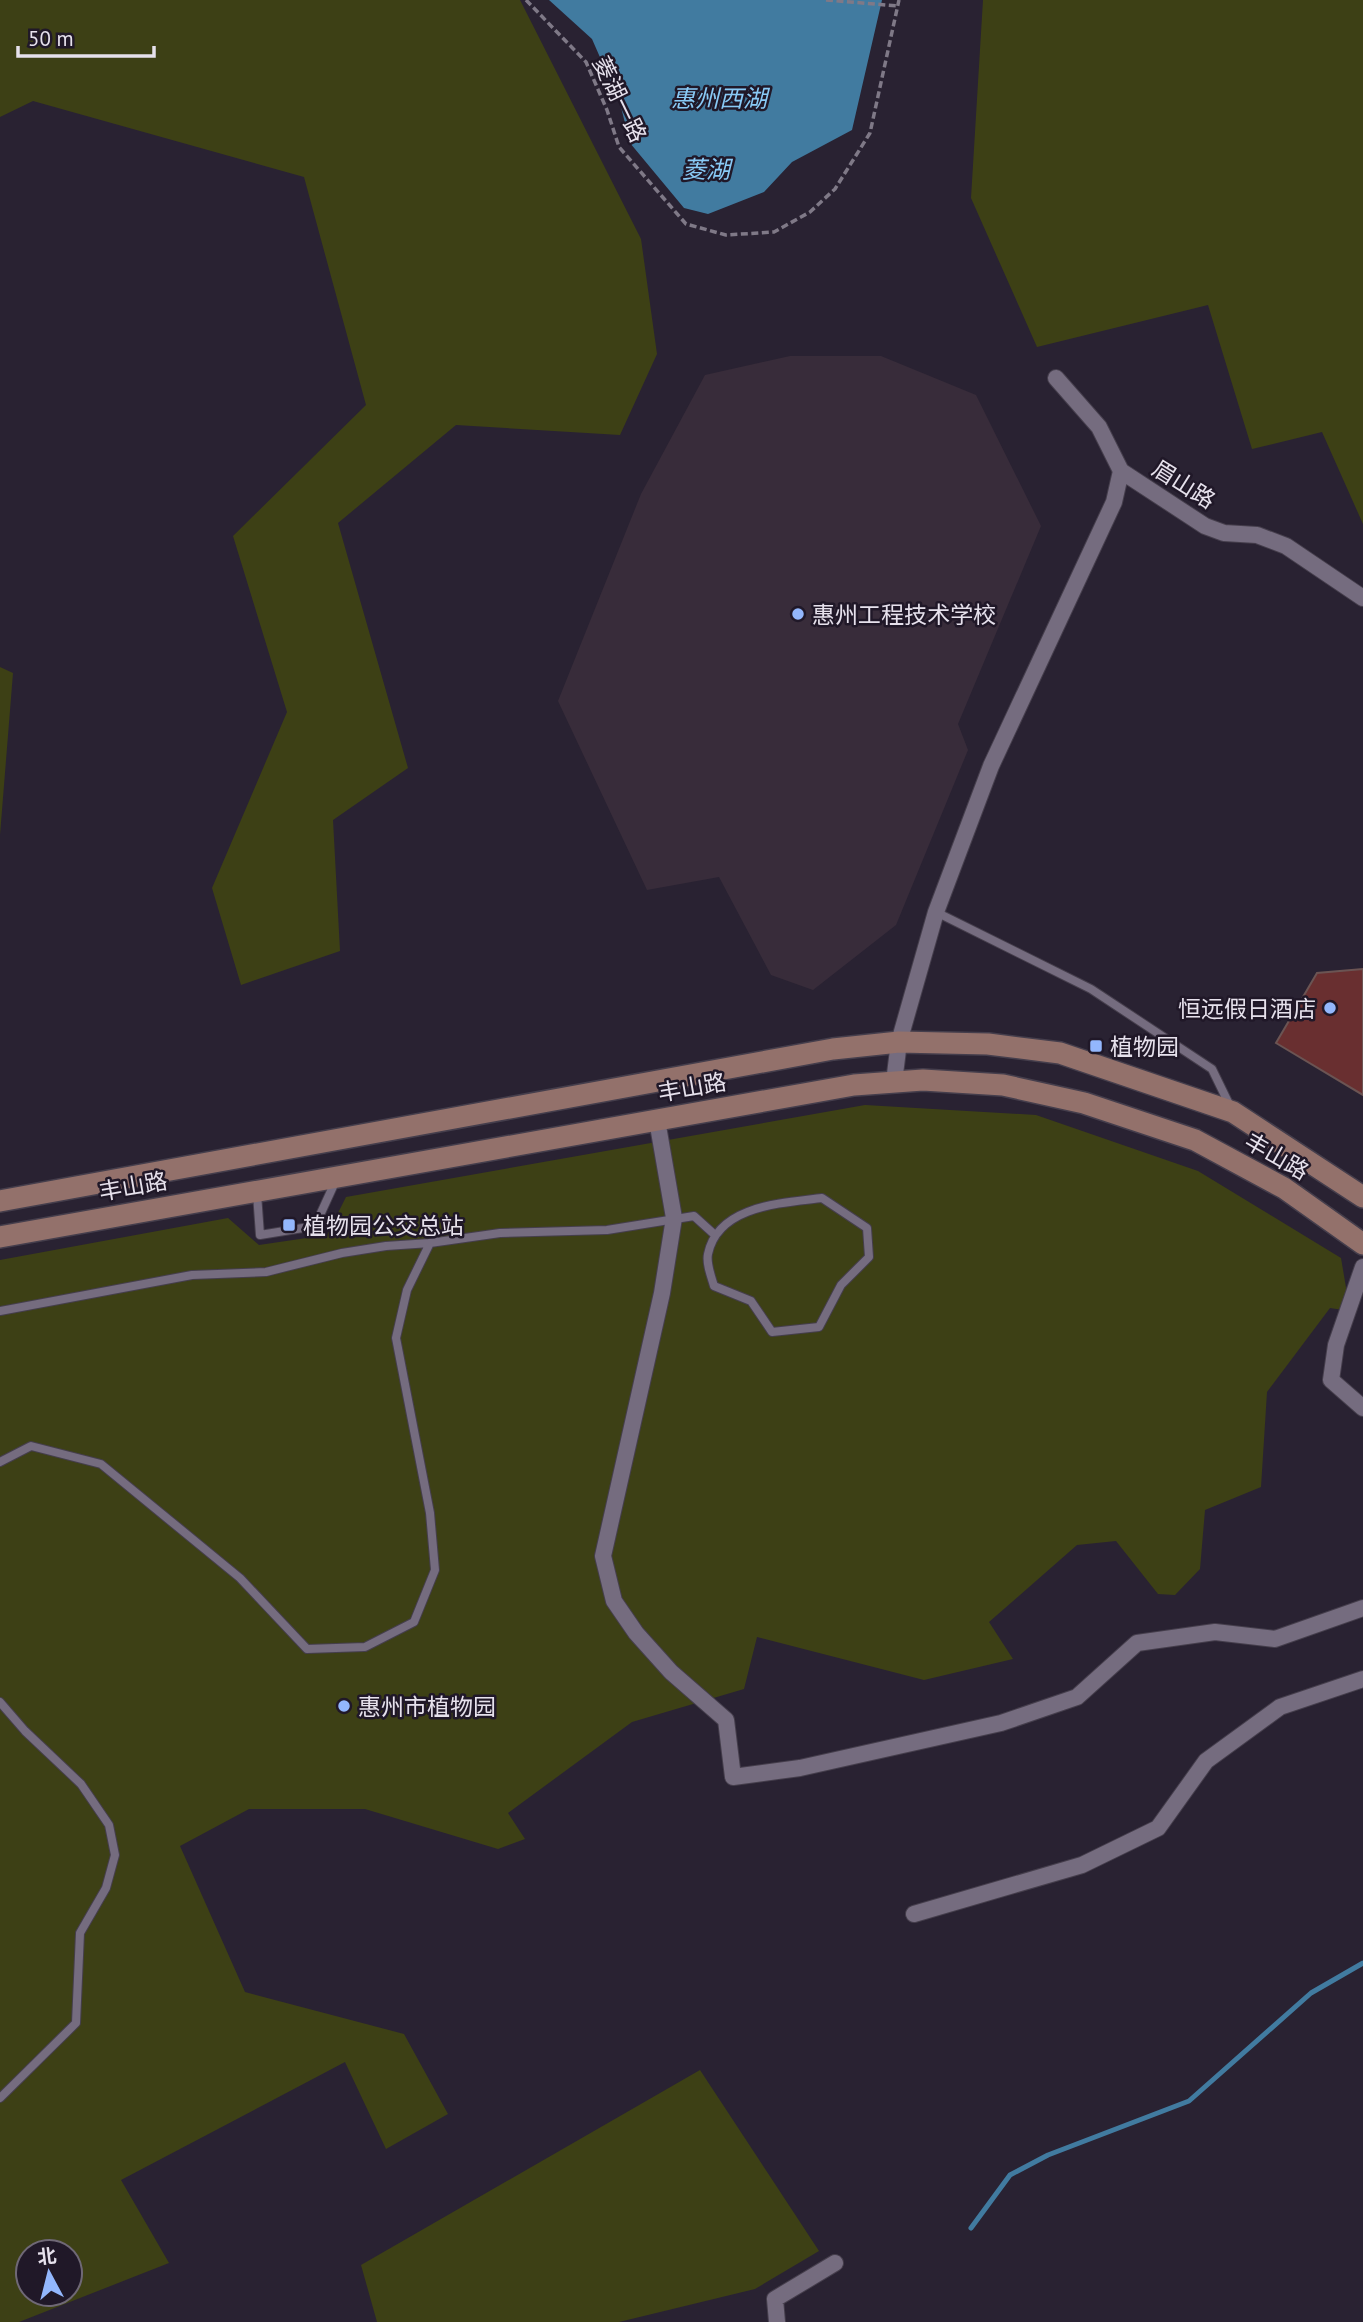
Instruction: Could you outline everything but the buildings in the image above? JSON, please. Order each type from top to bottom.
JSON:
[{"type":"main road","name":"丰山路","points":[[0,1201],[832,1049],[899,1042],[988,1044],[1060,1053],[1233,1112],[1363,1197]]},
{"type":"main road","name":"丰山路","points":[[0,1237],[854,1084],[923,1080],[1003,1085],[1084,1103],[1195,1140],[1284,1188],[1363,1244]]},
{"type":"main road","points":[[257,1190],[289,1148]]},
{"type":"street","name":"眉山路","points":[[1056,378],[1099,427],[1121,471],[1205,526],[1224,533],[1257,535],[1286,546],[1363,598]]},
{"type":"street","points":[[894,1082],[899,1042],[936,912],[991,766],[1114,502],[1121,471]]},
{"type":"street","points":[[657,1120],[674,1218],[662,1293],[603,1556],[614,1601],[636,1633],[670,1672],[726,1720],[733,1777],[800,1768],[1001,1723],[1077,1697],[1137,1643],[1215,1632],[1275,1639],[1363,1608]]},
{"type":"street","points":[[1363,1267],[1336,1345],[1331,1380],[1363,1408]]},
{"type":"street","points":[[914,1914],[1082,1865],[1158,1828],[1206,1760],[1280,1707],[1363,1679]]},
{"type":"street","points":[[777,2322],[775,2299],[835,2263]]},
{"type":"lane","points":[[936,912],[1091,989],[1212,1069],[1233,1112]]},
{"type":"lane","points":[[257,1190],[260,1235],[315,1226],[337,1177]]},
{"type":"lane","points":[[822,1198],[867,1228],[869,1257],[841,1285],[819,1327],[772,1332],[751,1301],[713,1286],[707,1256],[715,1235],[735,1216],[776,1204],[822,1198]]},
{"type":"lane","points":[[0,1311],[192,1275],[266,1272],[353,1251],[500,1233],[607,1230],[694,1216],[715,1235]]},
{"type":"lane","points":[[0,1462],[31,1446],[101,1464],[240,1578],[307,1649],[365,1647],[414,1622],[435,1570],[430,1513],[396,1338],[407,1290],[430,1243]]},
{"type":"lane","points":[[0,1702],[25,1731],[81,1784],[109,1825],[115,1855],[106,1888],[80,1933],[76,2023],[0,2098]]},
{"type":"path","name":"菱湖一路","points":[[526,0],[586,62],[607,110],[619,147],[685,224],[726,235],[774,232],[810,212],[835,189],[870,133],[899,0]]},
{"type":"path","points":[[826,0],[898,6]]},
{"type":"shaded area","name":"惠州工程技术学校","points":[[790,356],[881,356],[976,395],[1041,526],[958,724],[968,750],[896,925],[813,990],[771,975],[719,877],[647,890],[558,701],[641,494],[705,375]]},
{"type":"green space","points":[[0,0],[520,0],[641,239],[657,354],[620,435],[456,425],[338,523],[408,768],[333,820],[340,951],[241,985],[212,888],[287,712],[233,536],[366,405],[304,177],[33,101],[0,117]]},
{"type":"green space","points":[[983,0],[1363,0],[1363,524],[1322,432],[1252,449],[1208,305],[1037,347],[971,198]]},
{"type":"green space","points":[[0,667],[13,673],[0,835]]},
{"type":"green space","name":"惠州市植物园","points":[[865,1105],[1036,1115],[1198,1171],[1341,1258],[1350,1311],[1330,1308],[1267,1392],[1261,1487],[1205,1510],[1200,1569],[1175,1595],[1158,1594],[1116,1541],[1077,1545],[989,1622],[1013,1659],[924,1680],[757,1637],[744,1689],[632,1722],[508,1813],[525,1839],[498,1849],[365,1809],[249,1809],[180,1846],[245,1992],[404,2034],[448,2114],[386,2149],[345,2062],[121,2180],[169,2263],[84,2296],[84,2238],[14,2238],[14,2308],[55,2308],[19,2322],[0,2322],[0,1260],[228,1218],[259,1245],[327,1235],[346,1197]]},
{"type":"green space","points":[[700,2070],[819,2251],[755,2289],[619,2322],[377,2322],[361,2265]]},
{"type":"water","name":"惠州西湖","points":[[549,0],[882,0],[852,130],[792,162],[764,192],[708,214],[684,208],[630,143],[620,103],[592,39]]},
{"type":"waterway","points":[[971,2228],[1010,2175],[1048,2155],[1189,2101],[1311,1993],[1363,1963]]},
{"type":"place","name":"惠州工程技术学校","points":[[798,614]]},
{"type":"place","name":"恒远假日酒店","points":[[1330,1008]]},
{"type":"place","name":"植物园","points":[[1096,1046]]},
{"type":"place","name":"植物园公交总站","points":[[289,1225]]},
{"type":"place","name":"惠州市植物园","points":[[344,1706]]},
{"type":"water label","name":"菱湖","points":[[706,169]]}]
